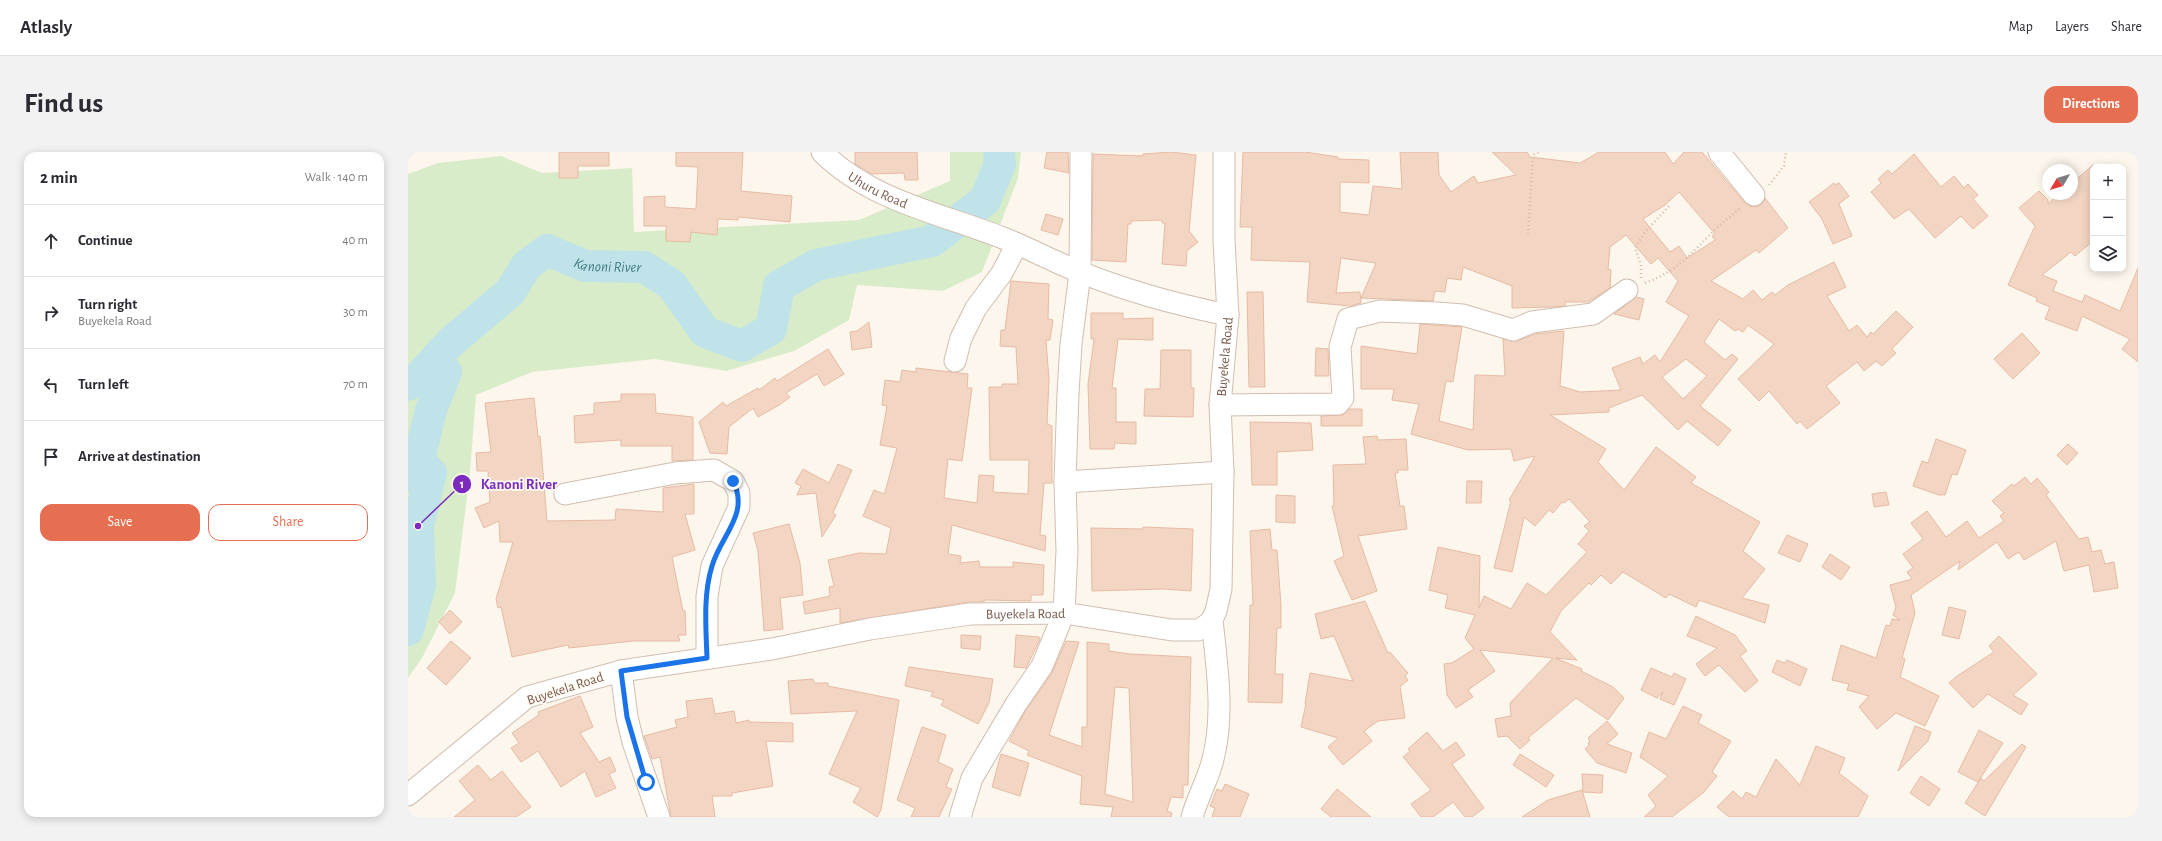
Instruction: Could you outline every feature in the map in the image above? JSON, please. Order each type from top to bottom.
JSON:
[{"type":"street","name":"Uhuru Road","points":[[822,152],[836,166],[883,195],[1010,241],[1080,272],[1191,308],[1228,315]]},
{"type":"street","points":[[960,817],[972,778],[1016,704],[1042,666],[1064,613],[1067,551],[1065,482],[1071,344],[1080,272],[1081,152]]},
{"type":"street","name":"Buyekela Road","points":[[408,795],[527,698],[621,671],[772,649],[870,629],[970,614],[1064,613],[1172,630],[1198,630],[1212,620],[1221,589],[1223,472],[1220,405],[1228,315],[1224,240],[1224,152]]},
{"type":"street","points":[[1719,152],[1754,194]]},
{"type":"street","points":[[954,361],[961,338],[976,308],[1002,273],[1010,241]]},
{"type":"street","points":[[1220,405],[1338,404],[1343,398],[1340,347],[1348,319],[1380,311],[1437,313],[1463,315],[1513,330],[1532,322],[1593,314],[1627,290]]},
{"type":"street","points":[[565,494],[675,473],[714,470],[733,481],[739,493],[739,507],[712,566],[707,603],[707,658]]},
{"type":"street","points":[[1065,482],[1223,472]]},
{"type":"street","points":[[1192,817],[1212,763],[1218,722],[1219,688],[1212,620]]},
{"type":"street","points":[[621,671],[627,717],[633,742],[659,817]]},
{"type":"path","points":[[1528,234],[1533,155],[1539,152]]},
{"type":"path","points":[[1670,205],[1645,232],[1635,248],[1641,265],[1640,285],[1657,278],[1689,258],[1719,226],[1754,194],[1771,183],[1784,166],[1786,152]]},
{"type":"green space","points":[[950,152],[1021,152],[1018,178],[982,272],[943,291],[857,285],[849,320],[794,351],[726,371],[655,359],[532,372],[476,395],[470,472],[455,593],[422,658],[408,678],[408,174],[438,163],[501,156],[542,173],[632,168],[634,232],[859,220],[950,181]]},
{"type":"building","points":[[559,152],[609,152],[609,166],[578,166],[578,178],[559,178]]},
{"type":"building","points":[[676,152],[743,152],[741,191],[792,196],[790,222],[738,217],[738,220],[718,219],[717,235],[691,232],[690,242],[666,241],[666,226],[644,226],[644,197],[665,196],[665,207],[696,209],[698,167],[676,166]]},
{"type":"building","points":[[855,152],[917,152],[918,180],[905,180],[904,173],[872,174],[855,164]]},
{"type":"building","points":[[1047,152],[1068,152],[1069,173],[1044,168]]},
{"type":"building","points":[[1171,152],[1196,155],[1189,231],[1198,242],[1187,251],[1186,266],[1162,264],[1165,223],[1162,223],[1162,220],[1131,221],[1131,224],[1128,224],[1126,262],[1092,260],[1093,154],[1143,156],[1143,154]]},
{"type":"building","points":[[1243,152],[1305,152],[1338,157],[1338,159],[1369,160],[1369,183],[1340,182],[1340,212],[1369,215],[1373,186],[1402,189],[1400,152],[1438,152],[1439,175],[1451,192],[1474,176],[1478,183],[1516,175],[1492,152],[1527,152],[1530,157],[1580,163],[1599,152],[1665,152],[1673,164],[1684,152],[1702,152],[1745,203],[1756,207],[1762,204],[1765,198],[1788,228],[1759,253],[1756,250],[1711,281],[1743,299],[1753,290],[1762,300],[1772,292],[1775,295],[1788,285],[1834,262],[1846,287],[1827,296],[1849,331],[1857,325],[1867,337],[1871,332],[1873,334],[1896,311],[1913,327],[1892,349],[1896,353],[1882,366],[1876,361],[1864,371],[1857,362],[1826,386],[1840,403],[1807,429],[1800,421],[1797,424],[1769,391],[1759,401],[1738,379],[1774,344],[1748,325],[1743,332],[1738,329],[1735,331],[1719,319],[1704,342],[1725,360],[1732,354],[1738,359],[1700,406],[1731,430],[1718,446],[1687,421],[1678,430],[1642,395],[1609,408],[1609,412],[1550,415],[1606,449],[1598,462],[1624,490],[1656,447],[1696,477],[1691,483],[1760,522],[1743,551],[1765,569],[1742,598],[1769,605],[1765,623],[1699,600],[1696,607],[1669,594],[1666,598],[1623,572],[1611,584],[1601,575],[1591,585],[1589,583],[1561,611],[1550,632],[1577,660],[1555,658],[1582,669],[1581,671],[1613,687],[1624,698],[1608,720],[1576,698],[1528,738],[1530,740],[1520,749],[1507,736],[1498,737],[1495,719],[1511,716],[1510,703],[1553,658],[1480,650],[1495,671],[1468,690],[1473,697],[1456,708],[1447,695],[1444,664],[1452,663],[1474,649],[1465,638],[1475,615],[1445,608],[1448,595],[1429,590],[1438,547],[1480,556],[1479,608],[1484,596],[1511,609],[1527,583],[1546,595],[1587,552],[1578,544],[1589,531],[1584,526],[1590,522],[1569,499],[1564,503],[1562,502],[1553,513],[1549,510],[1535,526],[1524,517],[1512,572],[1494,568],[1511,501],[1509,500],[1535,456],[1514,461],[1511,449],[1468,450],[1411,434],[1419,404],[1392,400],[1394,389],[1361,389],[1361,346],[1417,354],[1420,324],[1462,327],[1453,382],[1446,381],[1439,421],[1473,430],[1475,375],[1505,376],[1503,339],[1517,341],[1535,334],[1564,331],[1560,386],[1580,392],[1621,390],[1612,368],[1640,357],[1643,364],[1655,355],[1660,362],[1689,316],[1666,302],[1678,281],[1658,258],[1651,264],[1626,235],[1610,247],[1608,269],[1611,270],[1610,288],[1588,302],[1565,302],[1565,306],[1553,307],[1512,308],[1512,286],[1463,267],[1461,280],[1447,278],[1445,292],[1435,291],[1433,301],[1361,298],[1376,263],[1341,258],[1336,293],[1360,292],[1361,303],[1350,306],[1307,302],[1310,262],[1251,260],[1252,227],[1240,227]],"holes":[[[1679,192],[1715,234],[1712,236],[1715,240],[1687,258],[1679,246],[1670,252],[1643,219],[1665,205]],[[1686,359],[1707,376],[1683,399],[1662,377]]]},
{"type":"building","points":[[1914,154],[1941,187],[1954,176],[1964,188],[1968,184],[1978,195],[1973,199],[1988,216],[1973,229],[1961,216],[1935,238],[1909,209],[1894,219],[1871,192],[1881,183],[1878,179],[1888,170],[1892,174]]},
{"type":"building","points":[[2090,168],[2090,244],[2075,256],[2071,252],[2042,275],[2057,281],[2053,291],[2082,302],[2085,295],[2120,311],[2138,268],[2138,362],[2122,349],[2130,339],[2082,316],[2077,331],[2045,319],[2050,307],[2036,301],[2037,298],[2008,285],[2035,226],[2019,208],[2039,191],[2042,194],[2042,200],[2048,200],[2048,204],[2052,200],[2078,200],[2078,178]]},
{"type":"building","points":[[1834,183],[1835,185],[1839,183],[1849,196],[1839,204],[1852,236],[1833,244],[1822,219],[1809,202]]},
{"type":"building","points":[[1046,214],[1063,219],[1058,235],[1041,230]]},
{"type":"building","points":[[1011,281],[1049,284],[1048,319],[1053,320],[1050,340],[1046,340],[1049,380],[1047,424],[1052,426],[1052,483],[1044,483],[1040,535],[1046,536],[1045,551],[952,525],[948,554],[961,556],[960,563],[979,561],[980,567],[1013,567],[1013,562],[1044,565],[1043,595],[1031,595],[1031,601],[984,600],[984,602],[968,602],[840,623],[840,608],[805,614],[803,602],[830,596],[829,587],[834,586],[828,560],[859,553],[886,554],[891,528],[863,516],[874,490],[884,494],[885,492],[897,448],[880,445],[887,406],[882,405],[885,380],[900,382],[902,370],[916,372],[916,368],[968,374],[967,388],[972,388],[962,461],[948,459],[944,498],[977,503],[979,475],[994,476],[993,492],[1028,494],[1029,460],[990,460],[989,387],[1002,387],[1002,384],[1018,384],[1016,347],[1000,346],[1001,330],[1005,330]]},
{"type":"building","points":[[1247,292],[1263,292],[1265,387],[1249,387]]},
{"type":"building","points":[[1636,297],[1644,299],[1639,320],[1614,314]]},
{"type":"building","points":[[1091,313],[1123,313],[1123,319],[1153,318],[1153,340],[1118,339],[1112,388],[1116,388],[1116,422],[1136,422],[1136,444],[1115,443],[1114,449],[1090,449],[1088,384],[1094,339],[1091,339]]},
{"type":"building","points":[[869,322],[872,347],[852,350],[850,332],[857,331]]},
{"type":"building","points":[[2022,333],[2040,353],[2013,379],[1994,359]]},
{"type":"building","points":[[1316,348],[1328,349],[1329,376],[1315,376]]},
{"type":"building","points":[[828,349],[844,374],[824,386],[817,374],[786,393],[790,397],[781,404],[758,417],[753,408],[729,427],[727,454],[710,453],[699,422],[723,402],[726,406],[758,388],[759,390],[775,378],[777,381]]},
{"type":"building","points":[[1161,350],[1191,350],[1191,388],[1194,388],[1193,417],[1144,416],[1145,389],[1160,389]]},
{"type":"building","points":[[621,394],[655,394],[656,413],[693,417],[693,460],[672,461],[672,446],[621,446],[621,440],[575,443],[574,416],[594,414],[594,403],[621,401]]},
{"type":"building","points":[[534,398],[538,437],[540,436],[547,521],[615,520],[616,509],[663,512],[663,488],[694,484],[694,514],[685,514],[695,550],[672,557],[683,611],[685,611],[686,635],[678,635],[680,641],[633,641],[569,648],[568,645],[512,657],[501,607],[498,608],[496,599],[513,542],[500,542],[499,521],[484,528],[475,508],[490,502],[488,471],[477,471],[476,453],[491,452],[485,403]]},
{"type":"building","points":[[1349,409],[1362,409],[1362,426],[1321,426],[1321,416],[1343,415]]},
{"type":"building","points":[[1250,422],[1311,423],[1313,450],[1277,452],[1277,485],[1252,485]]},
{"type":"building","points":[[1377,436],[1378,440],[1406,439],[1408,470],[1398,470],[1398,473],[1395,473],[1400,506],[1404,506],[1407,529],[1358,536],[1377,591],[1352,600],[1334,561],[1344,556],[1332,506],[1334,506],[1333,465],[1366,464],[1363,437]]},
{"type":"building","points":[[1936,439],[1966,450],[1957,475],[1952,474],[1945,495],[1939,495],[1913,486],[1922,461],[1928,463]]},
{"type":"building","points":[[2068,444],[2078,453],[2067,465],[2057,455]]},
{"type":"building","points":[[838,464],[852,470],[833,513],[836,515],[822,537],[816,493],[797,495],[801,486],[795,483],[803,469],[829,483]]},
{"type":"building","points":[[2025,477],[2031,484],[2037,478],[2049,492],[2046,495],[2079,539],[2088,537],[2092,552],[2101,550],[2105,564],[2114,562],[2118,588],[2094,592],[2089,565],[2064,571],[2056,541],[2024,560],[2019,552],[2008,559],[1997,542],[1958,570],[1960,561],[1911,595],[1915,613],[1902,658],[1905,659],[1900,677],[1939,696],[1925,726],[1896,713],[1877,729],[1859,707],[1869,696],[1847,690],[1849,684],[1832,680],[1841,645],[1876,658],[1886,625],[1890,626],[1892,619],[1900,620],[1893,615],[1896,607],[1890,585],[1912,579],[1907,572],[1913,568],[1903,554],[1923,539],[1911,523],[1927,511],[1946,537],[1967,521],[1979,538],[2004,521],[2000,516],[2004,513],[1992,501],[2012,484],[2014,486]]},
{"type":"building","points":[[1467,481],[1482,481],[1481,503],[1466,503]]},
{"type":"building","points":[[1886,492],[1889,505],[1874,507],[1872,494]]},
{"type":"building","points":[[1276,495],[1295,496],[1295,523],[1276,522]]},
{"type":"building","points":[[789,524],[800,563],[803,595],[780,598],[783,629],[764,631],[758,551],[753,533]]},
{"type":"building","points":[[1143,527],[1193,529],[1191,591],[1163,589],[1092,591],[1091,528],[1143,529]]},
{"type":"building","points":[[1270,529],[1272,550],[1277,550],[1281,606],[1281,628],[1277,628],[1275,674],[1283,674],[1282,703],[1248,702],[1250,605],[1253,605],[1250,531]]},
{"type":"building","points":[[1787,535],[1808,544],[1800,562],[1778,553]]},
{"type":"building","points":[[1830,554],[1850,567],[1841,580],[1822,567]]},
{"type":"building","points":[[1365,601],[1388,653],[1390,652],[1408,673],[1405,676],[1408,680],[1400,687],[1405,718],[1378,721],[1364,731],[1372,741],[1343,765],[1328,747],[1338,738],[1301,727],[1310,673],[1353,681],[1334,636],[1321,639],[1315,614]]},
{"type":"building","points":[[1949,607],[1966,611],[1959,639],[1942,635]]},
{"type":"building","points":[[450,610],[462,622],[450,634],[439,622]]},
{"type":"building","points":[[1696,616],[1735,635],[1747,651],[1740,656],[1758,681],[1745,692],[1719,665],[1705,676],[1696,664],[1717,648],[1687,636]]},
{"type":"building","points":[[961,635],[981,636],[980,650],[961,648]]},
{"type":"building","points":[[1016,635],[1039,637],[1040,639],[1026,668],[1014,667]]},
{"type":"building","points":[[1999,636],[2037,674],[2013,695],[2028,704],[2021,715],[1988,694],[1973,708],[1949,683],[1957,676],[1994,652],[1989,646]]},
{"type":"building","points":[[451,641],[471,658],[446,685],[427,668]]},
{"type":"building","points":[[1066,641],[1079,642],[1049,735],[1082,747],[1082,727],[1087,727],[1087,642],[1109,644],[1109,651],[1130,654],[1191,657],[1188,785],[1183,785],[1183,798],[1171,797],[1167,811],[1172,813],[1171,817],[1111,817],[1113,807],[1080,804],[1082,776],[1027,755],[1029,751],[1009,741],[1026,710],[1052,673]],"holes":[[[1115,687],[1129,688],[1133,802],[1105,794]]]},
{"type":"building","points":[[1777,660],[1785,663],[1787,660],[1807,669],[1800,686],[1772,672]]},
{"type":"building","points":[[909,667],[993,679],[989,703],[978,724],[941,705],[944,700],[931,696],[933,692],[905,686]]},
{"type":"building","points":[[1651,668],[1672,677],[1674,673],[1686,679],[1674,705],[1660,699],[1663,692],[1657,698],[1641,690]]},
{"type":"building","points":[[813,679],[814,683],[828,683],[828,686],[899,700],[881,810],[877,817],[853,802],[861,788],[829,774],[857,711],[791,714],[788,681]]},
{"type":"building","points":[[580,696],[593,727],[580,733],[599,762],[610,757],[616,771],[609,774],[616,788],[596,797],[585,771],[561,787],[538,751],[521,762],[511,748],[519,743],[512,733],[539,715],[538,712]]},
{"type":"building","points":[[712,698],[715,714],[734,711],[736,723],[749,720],[749,722],[793,723],[793,742],[766,741],[773,786],[732,793],[732,796],[712,796],[715,817],[671,817],[660,757],[652,759],[644,736],[677,727],[675,720],[688,717],[686,701]]},
{"type":"building","points":[[1683,706],[1702,715],[1698,723],[1731,741],[1712,772],[1717,776],[1704,792],[1672,817],[1644,817],[1656,806],[1648,795],[1668,776],[1640,757],[1649,732],[1666,739]]},
{"type":"building","points":[[1607,721],[1618,734],[1607,744],[1632,753],[1626,773],[1597,763],[1585,749],[1589,745],[1588,743],[1590,741],[1588,738]]},
{"type":"building","points":[[1915,726],[1931,732],[1928,741],[1898,771]]},
{"type":"building","points":[[922,727],[946,735],[938,762],[953,769],[946,787],[952,789],[939,817],[911,817],[915,808],[897,800]]},
{"type":"building","points":[[1979,730],[2003,743],[1978,782],[1958,772]]},
{"type":"building","points":[[1427,732],[1443,751],[1456,742],[1465,755],[1452,764],[1484,808],[1472,817],[1465,817],[1453,802],[1433,817],[1421,817],[1411,804],[1431,790],[1403,757],[1410,751],[1408,749]]},
{"type":"building","points":[[2022,744],[2026,747],[1985,816],[1965,803],[1981,778],[1984,781]]},
{"type":"building","points":[[1816,746],[1845,758],[1839,773],[1868,796],[1858,817],[1729,817],[1717,807],[1733,791],[1742,799],[1746,792],[1756,797],[1776,759],[1800,785]]},
{"type":"building","points":[[1001,754],[1029,763],[1020,796],[992,787]]},
{"type":"building","points":[[1520,754],[1554,775],[1546,787],[1513,765]]},
{"type":"building","points":[[478,765],[491,780],[502,771],[531,807],[516,817],[454,817],[475,800],[459,781]]},
{"type":"building","points":[[1582,774],[1603,775],[1602,793],[1583,792]]},
{"type":"building","points":[[1921,776],[1940,789],[1929,806],[1910,793]]},
{"type":"building","points":[[1225,784],[1249,794],[1240,817],[1212,817],[1215,808],[1210,806],[1217,789],[1222,791]]},
{"type":"building","points":[[1337,789],[1371,817],[1331,817],[1321,809]]},
{"type":"building","points":[[1582,790],[1590,817],[1522,817],[1548,800]]},
{"type":"waterway","name":"Kanoni River","points":[[408,385],[417,379],[451,342],[510,292],[526,266],[547,250],[585,266],[644,267],[672,285],[705,332],[742,346],[771,329],[779,286],[816,265],[932,241],[985,200],[1000,164],[999,152]]},
{"type":"waterway","points":[[421,481],[421,451],[431,410],[446,372]]},
{"type":"waterway","name":"Kanoni River","points":[[408,451],[431,473],[418,526],[420,585],[408,630]]},
{"type":"place","name":"Kanoni River","points":[[418,526]]},
{"type":"route","points":[[646,782],[633,742],[627,717],[621,671],[707,658],[707,596],[712,566],[739,507],[739,493],[733,481]]}]
